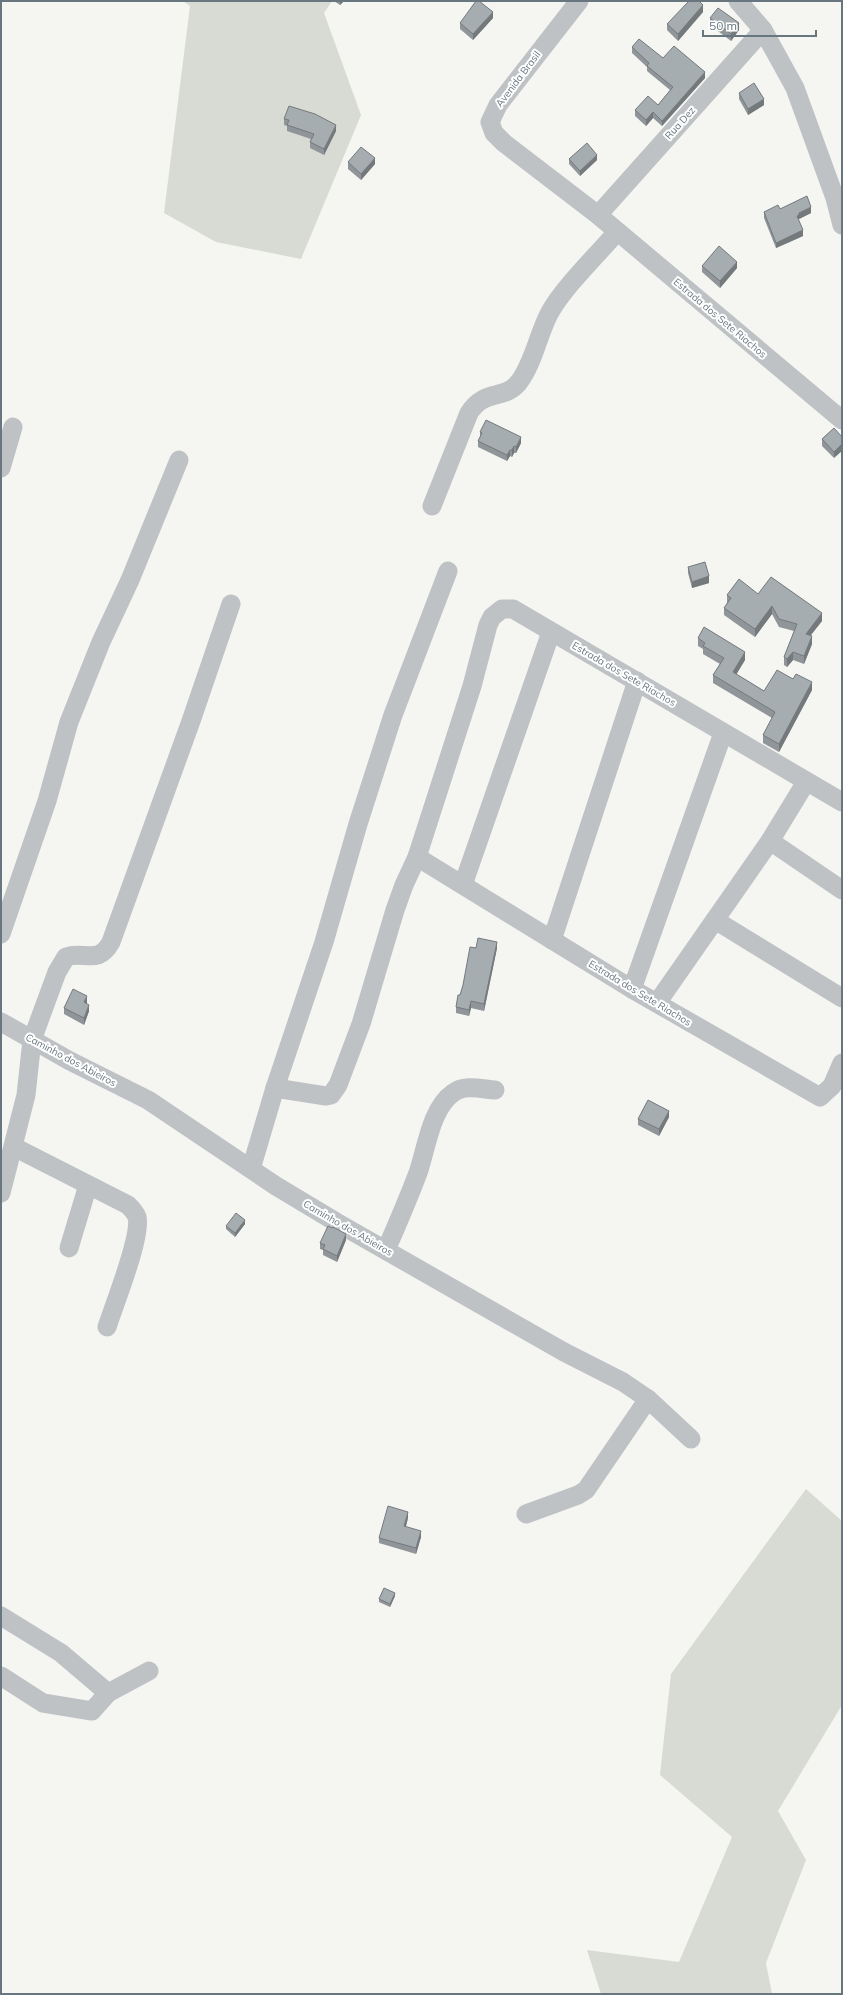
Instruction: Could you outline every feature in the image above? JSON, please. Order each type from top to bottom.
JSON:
[{"type":"street","name":"Avenida Brasil","points":[[579,1],[510,87],[498,105],[490,122],[494,133],[504,143],[598,215]]},
{"type":"street","points":[[738,1],[763,30],[795,88],[836,198],[842,225]]},
{"type":"street","name":"Rua Dez","points":[[598,215],[763,30]]},
{"type":"street","name":"Estrada dos Sete Riachos","points":[[598,215],[616,232],[842,420]]},
{"type":"street","points":[[432,506],[469,413],[475,404],[486,397],[503,393],[519,381],[529,363],[550,312],[558,300],[616,232]]},
{"type":"street","points":[[1,468],[13,426]]},
{"type":"street","points":[[1,934],[47,802],[70,722],[101,642],[130,580],[180,460]]},
{"type":"street","points":[[251,1169],[275,1088],[324,942],[358,824],[393,714],[448,571]]},
{"type":"street","points":[[1,1193],[14,1147],[26,1095],[32,1040],[63,959],[68,956],[88,957],[98,955],[105,951],[111,942],[191,721],[231,604]]},
{"type":"street","name":"Estrada dos Sete Riachos","points":[[275,1088],[322,1096],[331,1095],[334,1091],[361,1024],[404,885],[417,858],[472,686],[488,625],[492,617],[502,609],[513,609],[637,681],[722,733],[842,802]]},
{"type":"street","points":[[463,885],[551,632]]},
{"type":"street","points":[[552,940],[637,681]]},
{"type":"street","points":[[632,989],[722,733]]},
{"type":"street","points":[[657,1003],[770,842],[806,782]]},
{"type":"street","points":[[770,842],[842,890]]},
{"type":"street","name":"Estrada dos Sete Riachos","points":[[417,858],[632,989],[820,1097],[832,1086],[842,1063]]},
{"type":"street","points":[[715,920],[842,998]]},
{"type":"street","name":"Caminho dos Abieiros","points":[[1,1022],[70,1061],[148,1100],[276,1186],[564,1352],[623,1382],[648,1398],[691,1439]]},
{"type":"street","points":[[386,1250],[418,1172],[432,1127],[446,1100],[460,1089],[471,1087],[495,1090]]},
{"type":"street","points":[[14,1147],[128,1205],[137,1218],[134,1244],[107,1327]]},
{"type":"street","points":[[69,1248],[88,1184]]},
{"type":"street","points":[[526,1514],[578,1496],[586,1490],[648,1398]]},
{"type":"street","points":[[1,1616],[61,1653],[108,1693]]},
{"type":"street","points":[[1,1676],[43,1703],[92,1711],[108,1693],[149,1671]]},
{"type":"shaded area","points":[[183,1],[332,1],[324,13],[361,115],[301,259],[216,242],[164,213],[190,6]]},
{"type":"shaded area","points":[[806,1489],[842,1521],[842,1705],[778,1811],[806,1860],[766,1963],[772,1994],[601,1994],[587,1950],[679,1962],[732,1837],[660,1775],[671,1674]]},
{"type":"building","points":[[476,1],[479,1],[493,12],[473,34],[460,23]]},
{"type":"building","points":[[689,1],[699,1],[703,5],[678,34],[667,24]]},
{"type":"building","points":[[718,8],[739,23],[731,34],[710,18]]},
{"type":"building","points":[[639,39],[663,58],[674,46],[705,72],[662,121],[653,112],[646,120],[635,110],[648,96],[658,105],[673,87],[647,66],[649,63],[632,47]]},
{"type":"building","points":[[754,83],[764,99],[748,109],[739,93]]},
{"type":"building","points":[[289,106],[315,114],[336,125],[324,149],[310,142],[314,134],[287,125],[289,120],[284,119]]},
{"type":"building","points":[[587,143],[597,155],[580,171],[569,159]]},
{"type":"building","points":[[361,147],[375,158],[361,174],[348,162]]},
{"type":"building","points":[[807,196],[811,207],[799,213],[797,216],[803,230],[776,243],[764,212],[778,205],[780,209]]},
{"type":"building","points":[[719,246],[737,262],[720,281],[702,266]]},
{"type":"building","points":[[486,420],[521,437],[516,447],[514,446],[507,455],[478,441],[482,433],[480,432]]},
{"type":"building","points":[[834,428],[842,437],[842,444],[834,452],[822,439]]},
{"type":"building","points":[[705,562],[709,576],[692,582],[688,567]]},
{"type":"building","points":[[771,577],[822,613],[806,634],[812,636],[804,656],[793,652],[787,659],[784,657],[797,624],[779,619],[772,606],[755,629],[724,608],[731,598],[727,595],[739,579],[758,594]]},
{"type":"building","points":[[704,627],[745,652],[733,672],[764,691],[777,670],[793,679],[796,674],[812,682],[779,744],[763,735],[775,712],[713,675],[724,658],[703,646],[705,643],[698,638]]},
{"type":"building","points":[[478,938],[497,942],[484,1004],[471,1001],[469,1010],[456,1007],[458,995],[460,995],[463,985],[470,947],[476,948]]},
{"type":"building","points":[[73,989],[87,996],[84,1002],[89,1005],[84,1018],[64,1008]]},
{"type":"building","points":[[648,1100],[669,1111],[659,1129],[638,1119]]},
{"type":"building","points":[[236,1213],[245,1220],[235,1233],[226,1226]]},
{"type":"building","points":[[328,1226],[346,1234],[337,1256],[323,1249],[325,1245],[320,1243]]},
{"type":"building","points":[[388,1506],[408,1512],[404,1526],[421,1531],[416,1548],[379,1538]]},
{"type":"building","points":[[384,1588],[395,1593],[390,1604],[379,1599]]}]
